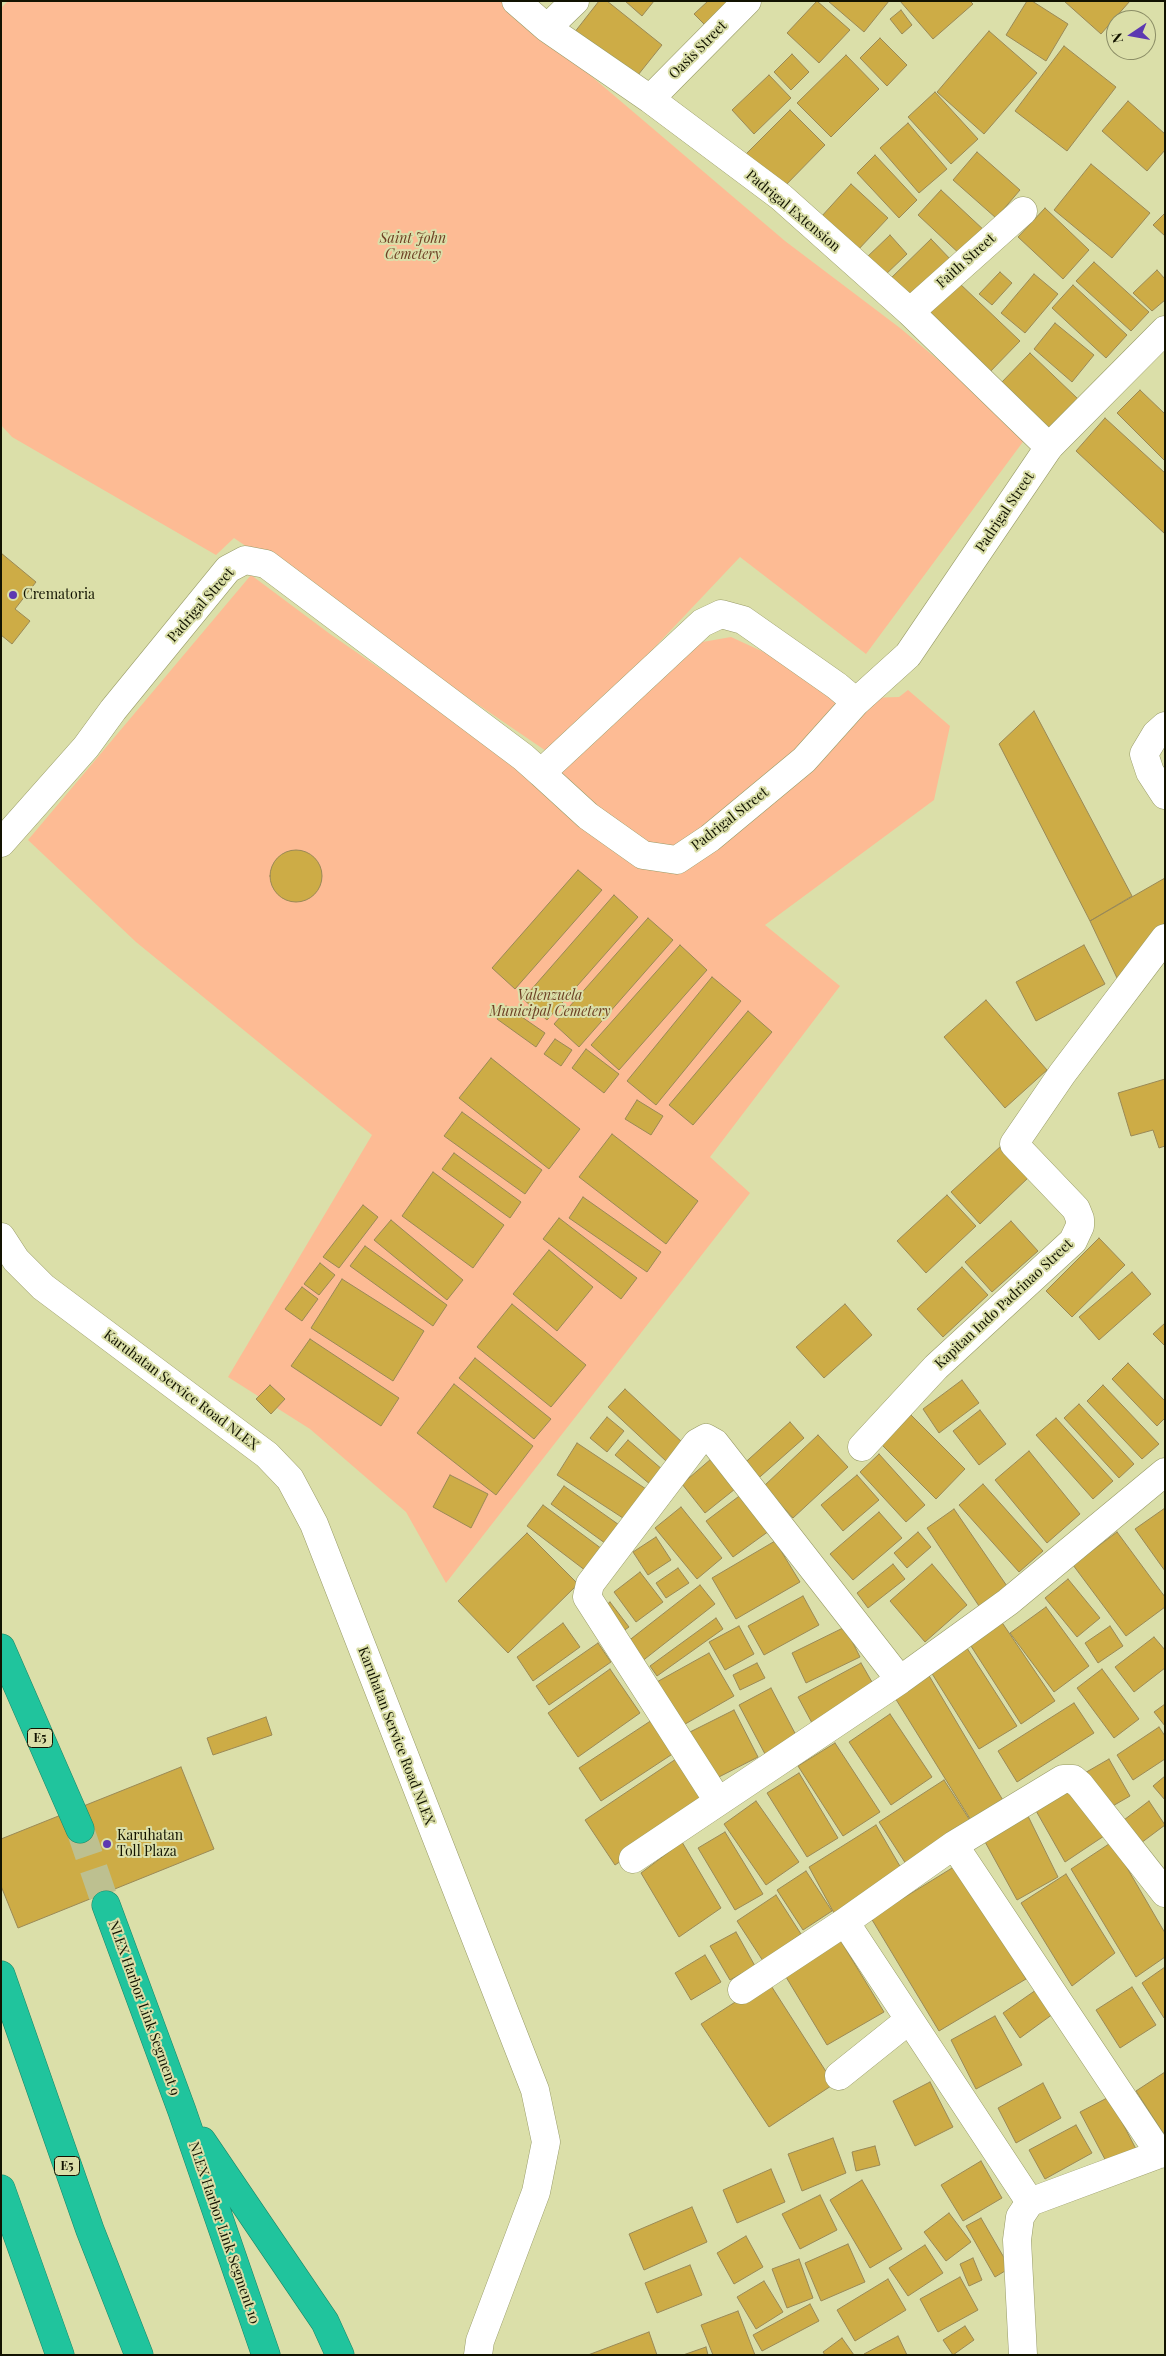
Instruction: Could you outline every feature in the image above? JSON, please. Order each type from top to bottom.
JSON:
[{"type":"highway","name":"E5","points":[[1,1648],[80,1829]]},
{"type":"highway","name":"NLEX Harbor Link Segment 9","points":[[106,1905],[182,2111]]},
{"type":"highway","name":"E5","points":[[1,1975],[90,2230],[139,2355]]},
{"type":"highway","name":"NLEX Harbor Link Segment 10","points":[[182,2111],[266,2355]]},
{"type":"highway","points":[[182,2111],[325,2322],[340,2355]]},
{"type":"highway","points":[[1,2189],[60,2355]]},
{"type":"street","name":"Padrigal Extension","points":[[516,1],[547,28],[650,99],[781,197],[910,312],[1049,447]]},
{"type":"street","points":[[547,28],[575,1]]},
{"type":"street","name":"Oasis Street","points":[[650,99],[747,1]]},
{"type":"street","name":"Faith Street","points":[[910,312],[1023,211]]},
{"type":"street","name":"Padrigal Street","points":[[1,843],[86,747],[113,710],[228,569],[245,560],[266,564],[523,757],[588,816],[643,855],[677,860],[710,838],[804,760],[856,702],[908,655],[1049,447],[1165,330]]},
{"type":"street","points":[[541,773],[702,623],[721,614],[743,620],[837,686],[856,702]]},
{"type":"street","points":[[1165,726],[1156,734],[1144,754],[1150,772],[1165,795]]},
{"type":"street","name":"Kapitan Indo Padrinao Street","points":[[862,1446],[936,1367],[1073,1241],[1080,1226],[1080,1219],[1076,1209],[1014,1144],[1062,1074],[1165,938]]},
{"type":"street","name":"Karuhatan Service Road NLEX","points":[[1,1237],[16,1260],[43,1287],[267,1455],[290,1479],[314,1524],[535,2090],[546,2142],[536,2192],[480,2341],[478,2355]]},
{"type":"street","points":[[718,1801],[586,1597],[587,1588],[697,1443],[706,1438],[715,1443],[900,1680]]},
{"type":"street","points":[[633,1859],[900,1680],[1008,1602],[1165,1472]]},
{"type":"street","points":[[742,1990],[845,1922],[954,1845],[1063,1779],[1073,1779],[1080,1785],[1165,1894]]},
{"type":"street","points":[[954,1845],[1162,2153],[1030,2202],[1020,2217],[1016,2240],[1023,2355]]},
{"type":"street","points":[[845,1922],[1030,2202]]},
{"type":"street","points":[[839,2076],[909,2020]]},
{"type":"green space","name":"Saint John Cemetery","points":[[8,1],[503,1],[785,241],[900,328],[1028,435],[866,654],[740,557],[620,684],[549,753],[234,538],[216,555],[12,437],[1,425],[1,8]]},
{"type":"green space","name":"Valenzuela Municipal Cemetery","points":[[251,575],[330,634],[547,784],[691,644],[731,637],[768,654],[834,699],[899,697],[908,690],[950,726],[934,800],[765,925],[840,986],[710,1157],[750,1193],[446,1583],[406,1512],[310,1429],[228,1377],[372,1135],[136,942],[28,840]]},
{"type":"building","points":[[599,1],[607,1],[662,45],[634,80],[574,33]]},
{"type":"building","points":[[625,1],[654,1],[642,16]]},
{"type":"building","points":[[708,1],[733,1],[707,27],[694,14]]},
{"type":"building","points":[[817,1],[850,30],[819,63],[787,33]]},
{"type":"building","points":[[828,1],[889,1],[864,32]]},
{"type":"building","points":[[900,1],[970,1],[973,4],[933,39]]},
{"type":"building","points":[[1027,1],[1032,1],[1068,24],[1046,61],[1006,35]]},
{"type":"building","points":[[1064,1],[1130,1],[1122,10],[1106,10],[1106,28],[1101,34]]},
{"type":"building","points":[[901,10],[912,25],[902,34],[890,19]]},
{"type":"building","points":[[989,31],[1037,73],[984,134],[937,92]]},
{"type":"building","points":[[880,38],[907,65],[887,86],[860,58]]},
{"type":"building","points":[[1064,46],[1116,87],[1067,151],[1015,111]]},
{"type":"building","points":[[792,54],[809,72],[791,90],[774,72]]},
{"type":"building","points":[[846,55],[879,89],[831,137],[797,103]]},
{"type":"building","points":[[769,75],[791,98],[754,134],[732,110]]},
{"type":"building","points":[[935,92],[978,139],[951,164],[908,117]]},
{"type":"building","points":[[1128,101],[1165,134],[1165,150],[1147,171],[1102,131]]},
{"type":"building","points":[[790,110],[825,145],[780,191],[745,155]]},
{"type":"building","points":[[908,123],[947,169],[919,193],[880,148]]},
{"type":"building","points":[[977,152],[1020,190],[996,218],[953,180]]},
{"type":"building","points":[[875,155],[917,200],[899,218],[857,173]]},
{"type":"building","points":[[1091,164],[1150,213],[1112,258],[1054,210]]},
{"type":"building","points":[[851,184],[888,218],[857,251],[821,217]]},
{"type":"building","points":[[941,190],[986,232],[963,257],[918,215]]},
{"type":"building","points":[[1045,208],[1089,250],[1063,279],[1018,237]]},
{"type":"building","points":[[1165,213],[1165,236],[1153,225]]},
{"type":"building","points":[[890,235],[907,254],[882,278],[865,259]]},
{"type":"building","points":[[931,239],[953,262],[912,302],[889,280]]},
{"type":"building","points":[[1094,262],[1149,312],[1131,331],[1076,281]]},
{"type":"building","points":[[1157,270],[1165,279],[1165,300],[1152,311],[1133,293]]},
{"type":"building","points":[[1000,272],[1012,283],[992,305],[979,294]]},
{"type":"building","points":[[1034,274],[1058,294],[1025,333],[1001,313]]},
{"type":"building","points":[[958,282],[1020,341],[986,376],[924,318]]},
{"type":"building","points":[[1073,285],[1127,335],[1106,358],[1052,308]]},
{"type":"building","points":[[1055,323],[1094,355],[1072,382],[1034,349]]},
{"type":"building","points":[[1030,353],[1078,399],[1049,430],[1001,383]]},
{"type":"building","points":[[1140,390],[1165,414],[1165,461],[1117,413]]},
{"type":"building","points":[[1105,418],[1165,473],[1165,534],[1076,451]]},
{"type":"building","name":"Crematoria","points":[[1,553],[36,582],[15,609],[30,621],[12,644],[1,635]]},
{"type":"building","points":[[1034,711],[1132,896],[1090,921],[999,744]]},
{"type":"building","points":[[296,850],[310,854],[318,862],[322,876],[318,890],[310,898],[296,902],[282,898],[274,890],[270,876],[274,862],[282,854]]},
{"type":"building","points":[[578,870],[602,890],[515,989],[492,968]]},
{"type":"building","points":[[1165,878],[1165,922],[1117,978],[1090,921]]},
{"type":"building","points":[[614,895],[638,917],[547,1020],[523,999]]},
{"type":"building","points":[[648,918],[673,940],[579,1047],[554,1024]]},
{"type":"building","points":[[680,945],[707,970],[619,1070],[591,1045]]},
{"type":"building","points":[[1084,945],[1105,984],[1036,1021],[1016,982]]},
{"type":"building","points":[[712,977],[741,1001],[656,1105],[627,1081]]},
{"type":"building","points":[[986,1000],[1047,1070],[1005,1108],[944,1037]]},
{"type":"building","points":[[506,1006],[545,1033],[536,1047],[497,1019]]},
{"type":"building","points":[[748,1011],[772,1032],[693,1125],[669,1105]]},
{"type":"building","points":[[555,1039],[572,1050],[561,1066],[544,1054]]},
{"type":"building","points":[[586,1049],[619,1074],[604,1093],[572,1068]]},
{"type":"building","points":[[491,1058],[580,1129],[549,1169],[459,1098]]},
{"type":"building","points":[[1165,1079],[1165,1146],[1159,1148],[1153,1130],[1131,1136],[1118,1093]]},
{"type":"building","points":[[637,1100],[663,1116],[651,1135],[625,1119]]},
{"type":"building","points":[[462,1112],[542,1170],[525,1194],[444,1136]]},
{"type":"building","points":[[612,1134],[698,1201],[666,1244],[579,1177]]},
{"type":"building","points":[[1001,1146],[1029,1177],[980,1224],[951,1192]]},
{"type":"building","points":[[454,1153],[521,1202],[510,1218],[442,1169]]},
{"type":"building","points":[[433,1172],[504,1225],[473,1268],[402,1216]]},
{"type":"building","points":[[947,1195],[976,1226],[926,1273],[897,1241]]},
{"type":"building","points":[[583,1197],[661,1252],[647,1272],[569,1218]]},
{"type":"building","points":[[363,1205],[378,1217],[339,1268],[323,1257]]},
{"type":"building","points":[[559,1218],[637,1278],[621,1299],[543,1239]]},
{"type":"building","points":[[391,1220],[463,1280],[447,1300],[374,1240]]},
{"type":"building","points":[[1011,1221],[1038,1251],[992,1292],[965,1262]]},
{"type":"building","points":[[1099,1238],[1125,1265],[1072,1317],[1046,1291]]},
{"type":"building","points":[[365,1246],[447,1305],[433,1326],[350,1266]]},
{"type":"building","points":[[549,1250],[593,1287],[557,1331],[513,1294]]},
{"type":"building","points":[[320,1263],[335,1275],[319,1295],[304,1284]]},
{"type":"building","points":[[962,1267],[988,1295],[943,1337],[917,1309]]},
{"type":"building","points":[[1132,1272],[1151,1294],[1099,1340],[1079,1317]]},
{"type":"building","points":[[342,1279],[424,1331],[393,1381],[311,1328]]},
{"type":"building","points":[[302,1287],[318,1299],[302,1321],[285,1309]]},
{"type":"building","points":[[512,1304],[586,1365],[551,1407],[477,1347]]},
{"type":"building","points":[[845,1304],[872,1335],[824,1378],[796,1347]]},
{"type":"building","points":[[1165,1323],[1165,1346],[1153,1334]]},
{"type":"building","points":[[310,1339],[399,1398],[381,1426],[291,1366]]},
{"type":"building","points":[[475,1358],[551,1419],[534,1439],[459,1378]]},
{"type":"building","points":[[1128,1363],[1165,1401],[1165,1418],[1157,1426],[1112,1379]]},
{"type":"building","points":[[962,1380],[979,1403],[939,1433],[923,1409]]},
{"type":"building","points":[[454,1384],[533,1446],[496,1495],[417,1433]]},
{"type":"building","points":[[270,1385],[285,1399],[271,1414],[256,1399]]},
{"type":"building","points":[[1103,1385],[1159,1444],[1142,1459],[1087,1401]]},
{"type":"building","points":[[625,1389],[683,1443],[666,1461],[608,1407]]},
{"type":"building","points":[[1079,1404],[1134,1464],[1119,1478],[1064,1418]]},
{"type":"building","points":[[980,1410],[1006,1444],[979,1465],[953,1431]]},
{"type":"building","points":[[911,1415],[965,1469],[936,1499],[882,1445]]},
{"type":"building","points":[[607,1417],[624,1431],[607,1452],[590,1438]]},
{"type":"building","points":[[1056,1418],[1113,1481],[1093,1499],[1036,1435]]},
{"type":"building","points":[[790,1422],[804,1438],[753,1483],[739,1468]]},
{"type":"building","points":[[818,1435],[848,1467],[793,1518],[764,1486]]},
{"type":"building","points":[[628,1440],[663,1470],[651,1485],[615,1455]]},
{"type":"building","points":[[577,1443],[646,1489],[626,1520],[557,1475]]},
{"type":"building","points":[[1029,1451],[1080,1514],[1047,1543],[995,1480]]},
{"type":"building","points":[[879,1454],[925,1505],[906,1522],[860,1472]]},
{"type":"building","points":[[711,1459],[735,1489],[705,1513],[682,1484]]},
{"type":"building","points":[[450,1475],[488,1494],[471,1528],[433,1507]]},
{"type":"building","points":[[857,1475],[879,1500],[843,1531],[821,1505]]},
{"type":"building","points":[[983,1484],[1043,1551],[1019,1572],[959,1505]]},
{"type":"building","points":[[564,1486],[622,1527],[609,1546],[551,1504]]},
{"type":"building","points":[[742,1494],[769,1531],[733,1557],[706,1521]]},
{"type":"building","points":[[543,1505],[606,1552],[590,1574],[527,1526]]},
{"type":"building","points":[[681,1507],[722,1558],[697,1579],[655,1528]]},
{"type":"building","points":[[1165,1508],[1165,1571],[1135,1529]]},
{"type":"building","points":[[954,1509],[1009,1589],[981,1609],[927,1528]]},
{"type":"building","points":[[879,1512],[902,1538],[853,1580],[830,1554]]},
{"type":"building","points":[[918,1532],[931,1547],[907,1568],[894,1553]]},
{"type":"building","points":[[1117,1532],[1165,1597],[1165,1607],[1126,1636],[1073,1565]]},
{"type":"building","points":[[527,1533],[578,1584],[508,1653],[458,1601]]},
{"type":"building","points":[[656,1537],[671,1560],[648,1575],[633,1552]]},
{"type":"building","points":[[775,1541],[800,1582],[736,1619],[712,1578]]},
{"type":"building","points":[[893,1564],[905,1579],[868,1608],[857,1593]]},
{"type":"building","points":[[932,1564],[967,1605],[925,1642],[890,1601]]},
{"type":"building","points":[[678,1568],[689,1583],[666,1598],[656,1583]]},
{"type":"building","points":[[640,1572],[663,1602],[636,1622],[614,1592]]},
{"type":"building","points":[[1068,1579],[1100,1618],[1077,1637],[1045,1598]]},
{"type":"building","points":[[700,1585],[715,1604],[641,1662],[627,1642]]},
{"type":"building","points":[[803,1596],[819,1625],[764,1655],[748,1626]]},
{"type":"building","points":[[610,1602],[629,1627],[619,1634],[600,1610]]},
{"type":"building","points":[[1046,1607],[1089,1666],[1054,1692],[1010,1633]]},
{"type":"building","points":[[716,1618],[723,1629],[657,1676],[650,1666]]},
{"type":"building","points":[[1001,1621],[1055,1701],[1021,1724],[969,1643]]},
{"type":"building","points":[[563,1623],[580,1647],[533,1681],[517,1657]]},
{"type":"building","points":[[739,1626],[754,1654],[725,1670],[709,1642]]},
{"type":"building","points":[[1110,1626],[1123,1646],[1098,1663],[1085,1643]]},
{"type":"building","points":[[845,1627],[860,1657],[806,1683],[792,1653]]},
{"type":"building","points":[[1154,1637],[1165,1650],[1165,1668],[1134,1692],[1115,1667]]},
{"type":"building","points":[[598,1643],[611,1662],[549,1705],[536,1686]]},
{"type":"building","points":[[965,1645],[1017,1726],[979,1749],[931,1672]]},
{"type":"building","points":[[709,1653],[734,1696],[680,1727],[655,1683]]},
{"type":"building","points":[[757,1663],[765,1678],[740,1690],[733,1675]]},
{"type":"building","points":[[861,1663],[876,1689],[812,1723],[798,1697]]},
{"type":"building","points":[[610,1669],[640,1713],[578,1757],[548,1713]]},
{"type":"building","points":[[1102,1669],[1139,1719],[1114,1738],[1077,1688]]},
{"type":"building","points":[[928,1674],[1004,1802],[972,1822],[892,1693]]},
{"type":"building","points":[[771,1688],[797,1737],[765,1754],[739,1705]]},
{"type":"building","points":[[1074,1703],[1094,1733],[1017,1782],[998,1751]]},
{"type":"building","points":[[1165,1704],[1165,1726],[1154,1712]]},
{"type":"building","points":[[734,1710],[758,1757],[711,1781],[688,1733]]},
{"type":"building","points":[[890,1714],[932,1777],[891,1805],[849,1742]]},
{"type":"building","points":[[266,1717],[272,1735],[213,1755],[207,1738]]},
{"type":"building","points":[[652,1720],[674,1753],[601,1801],[579,1768]]},
{"type":"building","points":[[1159,1727],[1165,1736],[1165,1759],[1133,1780],[1117,1755]]},
{"type":"building","points":[[835,1743],[880,1812],[843,1836],[798,1766]]},
{"type":"building","points":[[676,1759],[706,1804],[615,1865],[585,1820]]},
{"type":"building","points":[[1109,1759],[1130,1796],[1104,1811],[1083,1774]]},
{"type":"building","name":"Karuhatan Toll Plaza","points":[[181,1767],[214,1849],[18,1928],[1,1886],[1,1839]]},
{"type":"building","points":[[799,1773],[838,1838],[807,1857],[767,1793]]},
{"type":"building","points":[[1165,1776],[1165,1800],[1153,1786]]},
{"type":"building","points":[[944,1780],[971,1822],[906,1864],[879,1822]]},
{"type":"building","points":[[1072,1786],[1104,1836],[1065,1862],[1035,1809]]},
{"type":"building","points":[[756,1801],[799,1862],[766,1885],[724,1824]]},
{"type":"building","points":[[1149,1801],[1165,1825],[1133,1849],[1116,1826]]},
{"type":"building","points":[[1027,1814],[1058,1877],[1017,1900],[984,1840]]},
{"type":"building","points":[[876,1825],[901,1868],[834,1913],[809,1867]]},
{"type":"building","points":[[725,1832],[763,1894],[735,1910],[698,1848]]},
{"type":"building","points":[[682,1842],[721,1908],[679,1937],[641,1873]]},
{"type":"building","points":[[1112,1842],[1165,1933],[1165,1957],[1136,1977],[1071,1869]]},
{"type":"building","points":[[957,1865],[1026,1979],[939,2031],[871,1918]]},
{"type":"building","points":[[806,1871],[832,1911],[803,1930],[777,1890]]},
{"type":"building","points":[[1066,1874],[1115,1953],[1072,1986],[1021,1903]]},
{"type":"building","points":[[776,1895],[801,1934],[763,1961],[737,1921]]},
{"type":"building","points":[[736,1932],[755,1966],[730,1980],[710,1946]]},
{"type":"building","points":[[839,1938],[884,2012],[827,2045],[783,1972]]},
{"type":"building","points":[[705,1955],[721,1982],[691,2000],[675,1973]]},
{"type":"building","points":[[1165,1967],[1165,2017],[1164,2018],[1142,1983]]},
{"type":"building","points":[[768,1981],[834,2084],[769,2127],[701,2024]]},
{"type":"building","points":[[1132,1987],[1156,2025],[1120,2048],[1096,2010]]},
{"type":"building","points":[[1036,1990],[1053,2014],[1020,2038],[1003,2013]]},
{"type":"building","points":[[995,2016],[1022,2065],[976,2089],[951,2040]]},
{"type":"building","points":[[1165,2072],[1165,2132],[1163,2133],[1136,2091]]},
{"type":"building","points":[[930,2082],[953,2127],[915,2146],[893,2101]]},
{"type":"building","points":[[1043,2083],[1061,2118],[1016,2143],[998,2108]]},
{"type":"building","points":[[1109,2097],[1136,2149],[1108,2165],[1080,2112]]},
{"type":"building","points":[[1076,2125],[1092,2153],[1045,2179],[1029,2150]]},
{"type":"building","points":[[833,2138],[846,2173],[802,2191],[788,2154]]},
{"type":"building","points":[[875,2146],[880,2165],[856,2171],[852,2152]]},
{"type":"building","points":[[981,2161],[1002,2198],[963,2221],[941,2185]]},
{"type":"building","points":[[771,2169],[785,2202],[737,2223],[723,2190]]},
{"type":"building","points":[[862,2180],[902,2249],[870,2268],[830,2200]]},
{"type":"building","points":[[820,2195],[837,2230],[800,2249],[782,2214]]},
{"type":"building","points":[[692,2207],[707,2242],[644,2270],[629,2234]]},
{"type":"building","points":[[949,2213],[971,2242],[946,2261],[924,2232]]},
{"type":"building","points":[[981,2218],[1010,2268],[995,2277],[966,2226]]},
{"type":"building","points":[[746,2236],[763,2267],[734,2284],[717,2253]]},
{"type":"building","points":[[848,2244],[865,2282],[821,2301],[805,2263]]},
{"type":"building","points":[[925,2245],[943,2273],[908,2296],[889,2268]]},
{"type":"building","points":[[973,2258],[982,2280],[969,2286],[960,2264]]},
{"type":"building","points":[[799,2259],[813,2298],[787,2308],[772,2269]]},
{"type":"building","points":[[690,2265],[702,2295],[657,2313],[645,2283]]},
{"type":"building","points":[[960,2277],[978,2310],[938,2332],[920,2299]]},
{"type":"building","points":[[888,2279],[906,2310],[855,2341],[837,2310]]},
{"type":"building","points":[[764,2281],[783,2312],[756,2329],[737,2297]]},
{"type":"building","points":[[810,2304],[819,2321],[762,2351],[753,2335]]},
{"type":"building","points":[[738,2311],[755,2355],[713,2355],[701,2325]]},
{"type":"building","points":[[965,2326],[974,2340],[953,2355],[943,2340]]},
{"type":"building","points":[[649,2332],[657,2355],[588,2355]]},
{"type":"building","points":[[898,2336],[907,2355],[864,2354]]},
{"type":"building","points":[[842,2338],[854,2355],[825,2355],[823,2352]]},
{"type":"building","points":[[706,2347],[708,2355],[683,2355]]},
{"type":"tunnel","points":[[80,1829],[106,1905]]},
{"type":"place","name":"Crematoria","points":[[13,595]]},
{"type":"place","name":"Karuhatan Toll Plaza","points":[[107,1844]]}]
